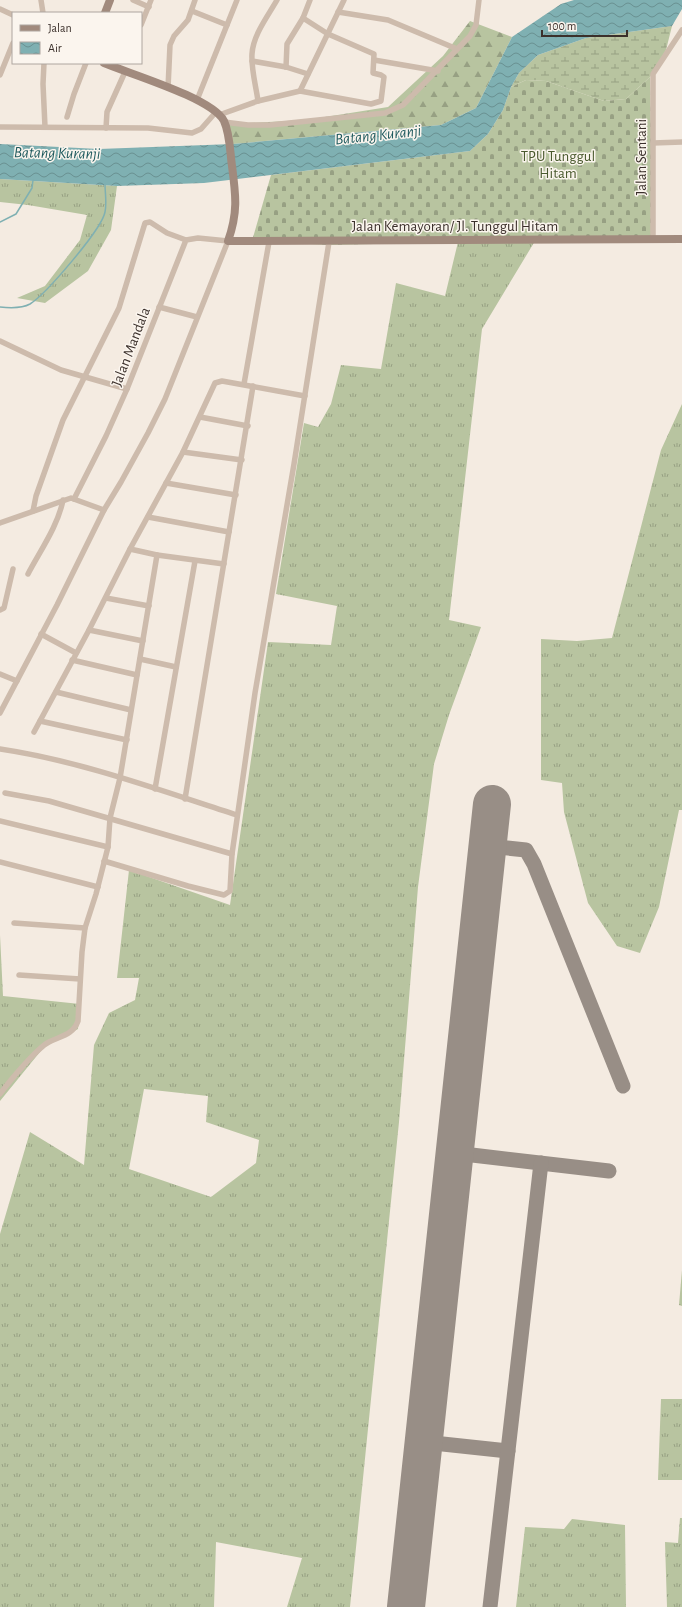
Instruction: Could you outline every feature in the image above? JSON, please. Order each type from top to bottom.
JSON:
[{"type":"street","points":[[41,0],[43,12]]},
{"type":"street","points":[[106,12],[110,0]]},
{"type":"street","points":[[133,0],[149,7]]},
{"type":"street","points":[[142,22],[151,0]]},
{"type":"street","points":[[168,88],[170,45],[174,36],[188,20],[195,0]]},
{"type":"street","points":[[197,100],[237,0]]},
{"type":"street","points":[[258,101],[252,55],[255,42],[277,0]]},
{"type":"street","points":[[286,67],[287,44],[303,18],[310,0]]},
{"type":"street","points":[[300,91],[344,0]]},
{"type":"street","points":[[224,122],[248,125],[270,125],[385,113],[403,105],[465,42],[476,25],[479,0]]},
{"type":"street","points":[[0,8],[12,14]]},
{"type":"street","points":[[192,11],[227,25]]},
{"type":"street","points":[[338,12],[388,20],[457,49]]},
{"type":"street","points":[[0,127],[148,128],[192,133],[201,129],[218,114],[258,101],[300,91],[376,104],[382,99],[384,77],[373,73],[373,54],[328,34],[303,18]]},
{"type":"street","name":"Jalan Sentani","points":[[653,239],[653,74],[682,30]]},
{"type":"street","points":[[0,75],[12,45]]},
{"type":"street","points":[[374,60],[438,70]]},
{"type":"street","points":[[252,61],[286,67],[308,74]]},
{"type":"street","points":[[44,64],[43,84],[45,127]]},
{"type":"street","points":[[67,117],[86,64]]},
{"type":"street","points":[[0,713],[104,510],[148,433],[164,399],[234,224],[236,208],[235,190],[228,138],[224,122],[218,114],[197,100],[106,64]]},
{"type":"street","points":[[106,128],[107,112],[125,72]]},
{"type":"street","points":[[653,143],[682,142]]},
{"type":"street","points":[[33,511],[36,496],[63,420],[119,308],[145,223],[150,222],[167,233],[186,240],[198,238],[228,242]]},
{"type":"street","name":"Jalan Kemayoran/ Jl. Tunggul Hitam","points":[[228,242],[682,239]]},
{"type":"street","name":"Jalan Mandala","points":[[74,499],[128,390],[186,240]]},
{"type":"street","points":[[244,384],[269,242]]},
{"type":"street","points":[[104,861],[224,895],[230,891],[232,854],[237,815],[329,242]]},
{"type":"street","points":[[159,307],[197,317]]},
{"type":"street","points":[[0,341],[61,370],[83,378],[128,390]]},
{"type":"street","points":[[34,732],[106,598],[130,548],[183,452],[216,384],[222,381],[305,396]]},
{"type":"street","points":[[186,799],[229,532],[248,426],[253,386]]},
{"type":"street","points":[[200,417],[248,426]]},
{"type":"street","points":[[183,452],[242,460]]},
{"type":"street","points":[[166,483],[236,495]]},
{"type":"street","points":[[0,523],[64,500],[74,499],[104,510]]},
{"type":"street","points":[[28,574],[62,508],[64,500]]},
{"type":"street","points":[[148,517],[229,532]]},
{"type":"street","points":[[130,548],[157,555],[224,564]]},
{"type":"street","points":[[0,1094],[44,1045],[68,1034],[74,1029],[79,1016],[80,979],[85,928],[98,887],[108,847],[110,818],[120,778],[127,740],[157,555]]},
{"type":"street","points":[[155,789],[195,561]]},
{"type":"street","points":[[0,610],[4,608],[13,569]]},
{"type":"street","points":[[106,598],[149,606]]},
{"type":"street","points":[[89,630],[143,641]]},
{"type":"street","points":[[41,634],[76,653]]},
{"type":"street","points":[[140,658],[176,667]]},
{"type":"street","points":[[72,660],[137,675]]},
{"type":"street","points":[[0,674],[17,681]]},
{"type":"street","points":[[56,692],[131,710]]},
{"type":"street","points":[[40,721],[127,740]]},
{"type":"street","points":[[0,749],[28,753],[68,762],[237,815]]},
{"type":"street","points":[[5,793],[49,801],[232,854]]},
{"type":"street","points":[[0,821],[108,847]]},
{"type":"street","points":[[0,862],[98,887]]},
{"type":"street","points":[[14,923],[85,928]]},
{"type":"street","points":[[19,975],[80,979]]},
{"type":"green space","points":[[470,21],[512,37],[476,108],[441,125],[233,144],[229,124],[306,120],[388,107],[443,56]]},
{"type":"green space","points":[[672,26],[666,50],[650,77],[626,99],[604,101],[546,81],[526,80],[511,87],[519,73],[538,55],[586,38]]},
{"type":"green space","name":"TPU Tunggul Hitam","points":[[650,77],[653,238],[329,245],[252,241],[271,175],[470,151],[488,134],[503,110],[511,87],[526,80],[546,81],[604,101],[626,99]]},
{"type":"green space","points":[[0,179],[117,186],[111,230],[88,271],[45,303],[17,298],[45,286],[80,240],[87,215],[0,202]]},
{"type":"green space","points":[[535,241],[482,329],[449,620],[481,627],[449,715],[434,764],[418,887],[399,1122],[350,1607],[287,1607],[302,1558],[216,1542],[214,1607],[0,1607],[0,1234],[30,1132],[84,1165],[94,1045],[109,1013],[135,1000],[139,978],[117,978],[129,870],[230,905],[268,642],[331,645],[337,606],[276,594],[304,423],[318,427],[331,404],[341,365],[381,369],[396,283],[445,296],[458,242]],"holes":[[[144,1089],[208,1096],[206,1122],[259,1140],[256,1163],[211,1197],[129,1169]]]},
{"type":"green space","points":[[682,404],[682,810],[679,810],[659,907],[640,953],[617,946],[588,903],[564,812],[562,783],[541,780],[541,639],[577,641],[612,638],[661,450]]},
{"type":"green space","points":[[0,935],[3,996],[80,1004],[78,1029],[44,1047],[0,1101]]},
{"type":"green space","points":[[682,1270],[682,1306],[679,1305]]},
{"type":"green space","points":[[661,1399],[682,1399],[682,1480],[658,1480]]},
{"type":"green space","points":[[680,1518],[682,1518],[682,1607],[667,1607],[665,1542],[678,1543]]},
{"type":"green space","points":[[572,1519],[625,1525],[626,1607],[516,1607],[525,1527],[564,1529]]},
{"type":"water","name":"Batang Kuranji","points":[[574,0],[682,0],[682,9],[672,26],[586,38],[538,55],[519,73],[511,87],[503,110],[488,134],[470,151],[204,183],[117,186],[0,179],[0,144],[99,149],[233,144],[441,125],[476,108],[512,37],[561,4]]},
{"type":"waterway","points":[[0,222],[16,214],[32,188],[33,180]]},
{"type":"waterway","points":[[0,307],[11,308],[30,304],[48,288],[72,261],[102,220],[106,209],[105,184]]},
{"type":"taxiway","points":[[488,846],[526,850],[534,864],[623,1086]]},
{"type":"taxiway","points":[[455,1153],[609,1171]]},
{"type":"taxiway","points":[[490,1607],[541,1163]]},
{"type":"taxiway","points":[[424,1442],[508,1451]]},
{"type":"runway","points":[[406,1607],[492,804]]}]
